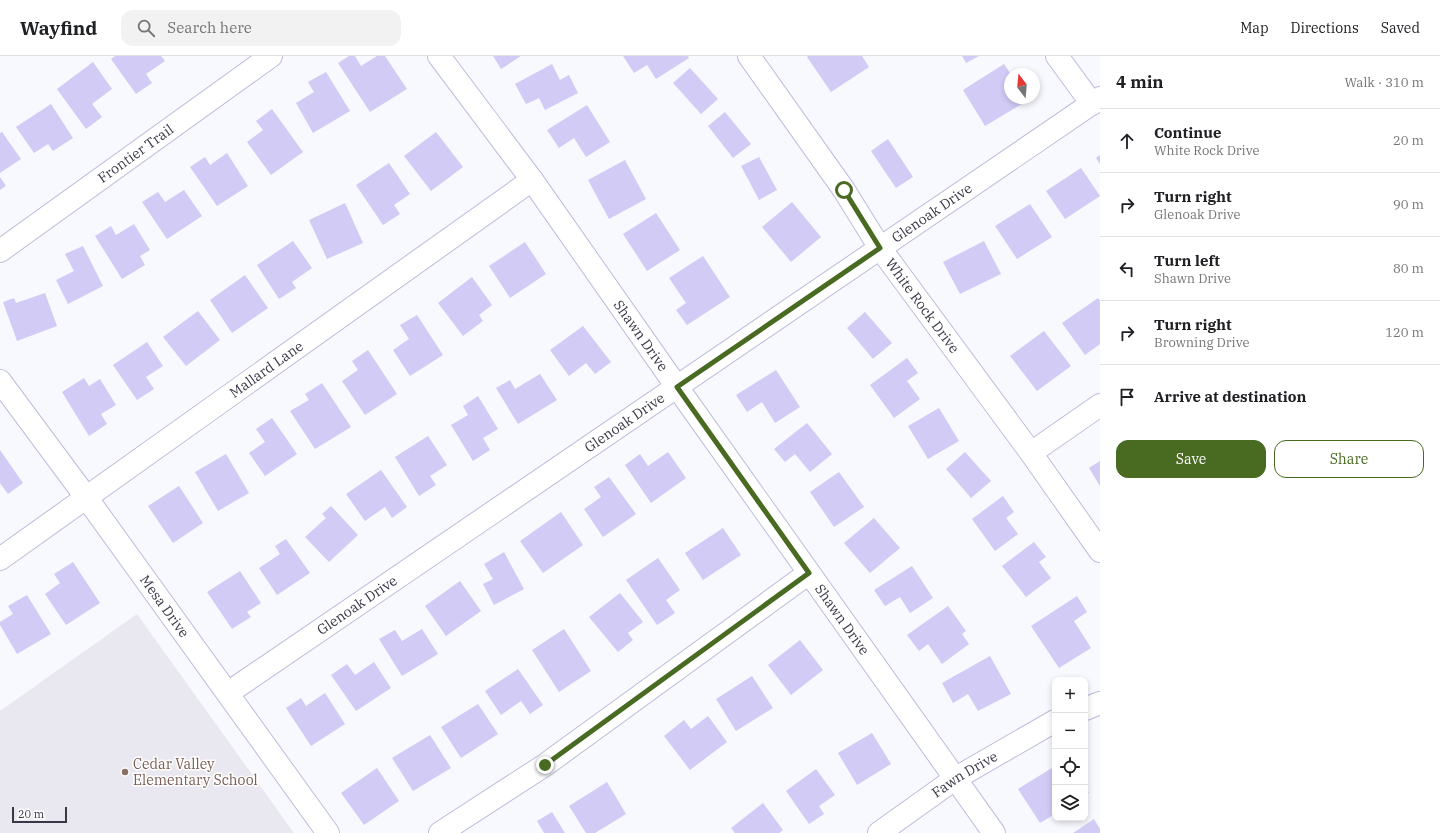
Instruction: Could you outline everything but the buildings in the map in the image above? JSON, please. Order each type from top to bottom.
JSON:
[{"type":"street","name":"Frontier Trail","points":[[0,251],[271,56]]},
{"type":"street","name":"Shawn Drive","points":[[439,56],[532,180],[994,833]]},
{"type":"street","name":"White Rock Drive","points":[[749,56],[844,190],[880,248],[1032,453],[1100,551]]},
{"type":"street","points":[[1057,56],[1096,101]]},
{"type":"street","name":"Glenoak Drive","points":[[228,693],[1096,101]]},
{"type":"street","name":"Mallard Lane","points":[[0,559],[532,180]]},
{"type":"street","name":"Mesa Drive","points":[[0,381],[86,497],[328,833]]},
{"type":"street","points":[[1032,453],[1100,405]]},
{"type":"street","points":[[440,833],[545,765],[809,573]]},
{"type":"street","points":[[1088,708],[1100,703]]},
{"type":"street","name":"Fawn Drive","points":[[879,833],[956,778],[1052,724]]},
{"type":"shaded area","name":"Cedar Valley Elementary School","points":[[137,614],[294,833],[0,833],[0,711]]},
{"type":"place","name":"Cedar Valley Elementary School","points":[[125,772]]},
{"type":"route","points":[[545,765],[809,573],[677,387],[880,248],[844,190]]}]
